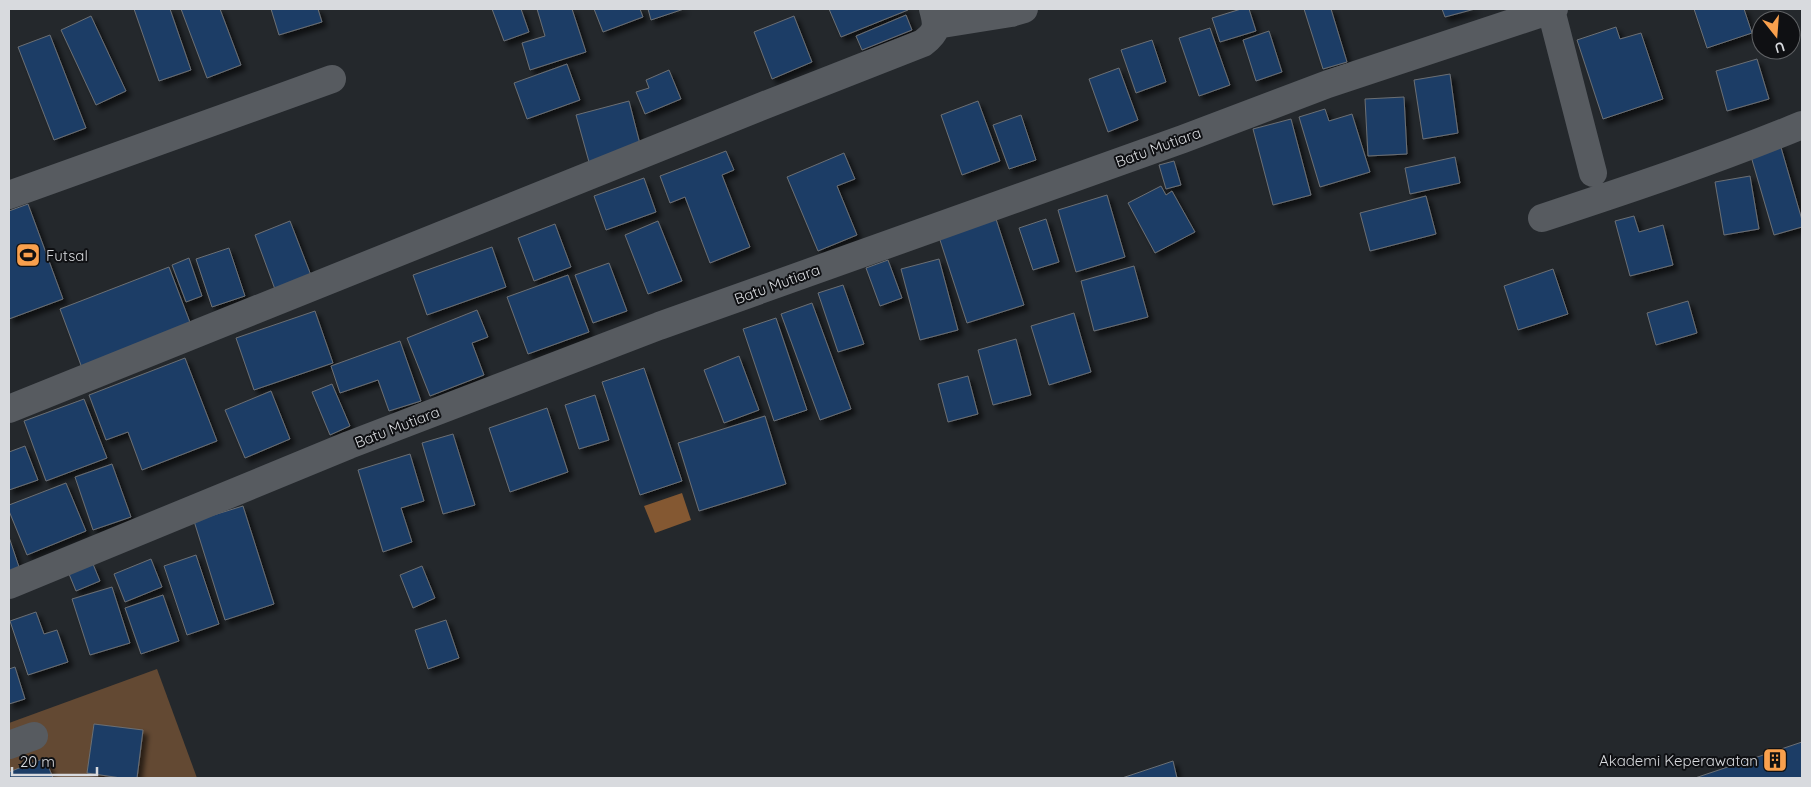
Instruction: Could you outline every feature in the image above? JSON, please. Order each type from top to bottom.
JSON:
[{"type":"street","points":[[9,410],[923,43],[933,35],[934,17],[1011,13],[1024,9]]},
{"type":"street","points":[[1539,11],[1593,173]]},
{"type":"street","name":"Batu Mutiara","points":[[9,585],[349,446],[659,326],[1183,139],[1328,84],[1539,11]]},
{"type":"street","points":[[9,195],[332,79]]},
{"type":"street","points":[[1542,218],[1746,148],[1802,125]]},
{"type":"street","points":[[9,745],[34,736]]},
{"type":"shaded area","points":[[682,493],[691,520],[655,533],[644,506]]},
{"type":"shaded area","points":[[157,669],[197,778],[9,778],[9,723]]},
{"type":"building","points":[[134,9],[170,9],[191,70],[159,81]]},
{"type":"building","points":[[181,9],[220,9],[241,65],[207,78]]},
{"type":"building","points":[[271,9],[318,9],[322,22],[279,35]]},
{"type":"building","points":[[492,9],[521,9],[529,32],[504,41]]},
{"type":"building","points":[[537,9],[572,9],[586,52],[530,70],[522,43],[545,36]]},
{"type":"building","points":[[594,9],[640,9],[643,17],[603,32]]},
{"type":"building","points":[[648,9],[684,9],[651,20]]},
{"type":"building","points":[[829,9],[907,9],[908,10],[841,37]]},
{"type":"building","points":[[1241,9],[1249,9],[1256,31],[1220,42],[1212,18]]},
{"type":"building","points":[[1304,9],[1331,9],[1347,62],[1323,69]]},
{"type":"building","points":[[1442,9],[1475,9],[1445,17]]},
{"type":"building","points":[[1694,9],[1744,9],[1751,33],[1707,48]]},
{"type":"building","points":[[906,15],[912,30],[862,50],[856,36]]},
{"type":"building","points":[[91,16],[126,91],[96,105],[61,30]]},
{"type":"building","points":[[794,16],[812,62],[772,79],[754,32]]},
{"type":"building","points":[[1616,27],[1620,39],[1641,33],[1663,99],[1603,119],[1577,40]]},
{"type":"building","points":[[1210,28],[1230,85],[1199,96],[1179,38]]},
{"type":"building","points":[[1269,31],[1282,72],[1256,81],[1243,40]]},
{"type":"building","points":[[50,35],[86,128],[54,140],[18,47]]},
{"type":"building","points":[[1152,40],[1166,82],[1136,93],[1121,50]]},
{"type":"building","points":[[1757,60],[1769,99],[1727,111],[1716,71]]},
{"type":"building","points":[[567,64],[580,100],[527,119],[514,83]]},
{"type":"building","points":[[1119,68],[1138,120],[1108,132],[1089,79]]},
{"type":"building","points":[[669,70],[681,99],[645,114],[636,92],[649,88],[646,80]]},
{"type":"building","points":[[1450,74],[1458,133],[1423,139],[1414,80]]},
{"type":"building","points":[[1404,97],[1407,154],[1368,156],[1365,99]]},
{"type":"building","points":[[629,101],[641,148],[589,162],[576,115]]},
{"type":"building","points":[[978,101],[1000,161],[962,175],[941,115]]},
{"type":"building","points":[[1325,109],[1329,121],[1352,114],[1370,172],[1320,187],[1299,117]]},
{"type":"building","points":[[1021,115],[1036,160],[1009,169],[993,125]]},
{"type":"building","points":[[1291,119],[1311,195],[1273,205],[1253,129]]},
{"type":"building","points":[[1780,144],[1802,220],[1802,227],[1774,235],[1750,153]]},
{"type":"building","points":[[726,151],[734,170],[722,175],[750,247],[710,263],[685,197],[670,203],[660,176]]},
{"type":"building","points":[[844,153],[855,179],[837,186],[857,235],[818,251],[787,177]]},
{"type":"building","points":[[1455,157],[1460,183],[1410,194],[1405,168]]},
{"type":"building","points":[[1174,161],[1181,185],[1166,189],[1159,165]]},
{"type":"building","points":[[1750,176],[1759,229],[1724,235],[1715,182]]},
{"type":"building","points":[[644,178],[656,212],[606,230],[594,196]]},
{"type":"building","points":[[1161,186],[1166,195],[1172,191],[1195,232],[1155,253],[1128,203]]},
{"type":"building","points":[[1107,195],[1125,257],[1076,272],[1058,210]]},
{"type":"building","points":[[1426,196],[1436,234],[1370,251],[1360,213]]},
{"type":"building","name":"Futsal","points":[[28,204],[63,299],[9,319],[9,211]]},
{"type":"building","points":[[1634,216],[1639,232],[1663,225],[1673,265],[1630,276],[1615,221]]},
{"type":"building","points":[[996,219],[1024,305],[967,323],[939,237]]},
{"type":"building","points":[[1046,219],[1059,262],[1033,270],[1019,228]]},
{"type":"building","points":[[290,221],[312,278],[276,292],[255,235]]},
{"type":"building","points":[[658,221],[682,281],[648,294],[625,235]]},
{"type":"building","points":[[555,224],[571,267],[534,281],[518,238]]},
{"type":"building","points":[[492,247],[506,287],[427,315],[413,275]]},
{"type":"building","points":[[229,248],[245,296],[212,307],[196,259]]},
{"type":"building","points":[[189,258],[202,296],[186,302],[172,265]]},
{"type":"building","points":[[939,259],[958,330],[920,340],[901,269]]},
{"type":"building","points":[[888,260],[902,298],[880,306],[866,268]]},
{"type":"building","points":[[609,263],[627,311],[593,323],[575,275]]},
{"type":"building","points":[[1134,266],[1148,317],[1094,331],[1081,281]]},
{"type":"building","points":[[169,267],[191,325],[82,368],[60,309]]},
{"type":"building","points":[[1553,269],[1568,314],[1518,330],[1504,286]]},
{"type":"building","points":[[568,275],[589,332],[528,354],[507,297]]},
{"type":"building","points":[[843,285],[864,344],[838,352],[818,293]]},
{"type":"building","points":[[1688,301],[1697,333],[1656,345],[1647,313]]},
{"type":"building","points":[[812,303],[851,409],[820,420],[781,314]]},
{"type":"building","points":[[477,310],[488,337],[472,343],[484,375],[430,396],[407,338]]},
{"type":"building","points":[[315,311],[333,363],[254,390],[236,338]]},
{"type":"building","points":[[1074,313],[1091,372],[1049,385],[1031,326]]},
{"type":"building","points":[[776,318],[807,410],[774,421],[743,329]]},
{"type":"building","points":[[1016,339],[1031,395],[993,405],[978,350]]},
{"type":"building","points":[[400,341],[421,401],[389,411],[378,380],[340,393],[331,366]]},
{"type":"building","points":[[739,356],[759,410],[724,423],[704,370]]},
{"type":"building","points":[[185,358],[217,441],[142,470],[128,432],[106,440],[89,395]]},
{"type":"building","points":[[644,368],[682,481],[640,495],[602,382]]},
{"type":"building","points":[[968,376],[978,414],[948,422],[938,384]]},
{"type":"building","points":[[332,384],[350,426],[330,435],[312,392]]},
{"type":"building","points":[[271,391],[290,439],[245,458],[225,410]]},
{"type":"building","points":[[595,395],[609,440],[579,449],[565,405]]},
{"type":"building","points":[[84,399],[107,458],[46,481],[24,421]]},
{"type":"building","points":[[547,408],[568,472],[510,492],[489,428]]},
{"type":"building","points":[[765,416],[786,484],[699,511],[678,443]]},
{"type":"building","points":[[453,434],[475,505],[443,514],[422,443]]},
{"type":"building","points":[[25,446],[38,480],[9,490],[9,452]]},
{"type":"building","points":[[410,454],[424,501],[401,508],[412,542],[383,552],[358,470]]},
{"type":"building","points":[[112,464],[131,517],[93,530],[75,477]]},
{"type":"building","points":[[66,483],[86,531],[27,555],[9,511],[9,505]]},
{"type":"building","points":[[243,506],[274,604],[225,620],[194,521]]},
{"type":"building","points":[[9,537],[20,570],[9,574]]},
{"type":"building","points":[[196,555],[219,624],[187,635],[164,566]]},
{"type":"building","points":[[151,559],[162,587],[125,602],[114,574]]},
{"type":"building","points":[[93,564],[100,581],[76,591],[69,574]]},
{"type":"building","points":[[422,566],[435,598],[413,608],[400,575]]},
{"type":"building","points":[[112,587],[130,643],[90,655],[72,599]]},
{"type":"building","points":[[163,595],[179,641],[141,654],[125,608]]},
{"type":"building","points":[[36,612],[44,634],[57,630],[68,662],[28,675],[10,621]]},
{"type":"building","points":[[446,620],[459,658],[428,669],[415,630]]},
{"type":"building","points":[[15,667],[25,699],[9,704],[9,669]]},
{"type":"building","points":[[94,724],[143,730],[137,778],[121,778],[87,773]]},
{"type":"building","name":"Akademi Keperawatan","points":[[1802,742],[1802,778],[1695,778]]},
{"type":"building","points":[[45,758],[53,778],[9,778],[9,772]]},
{"type":"building","points":[[1173,761],[1177,778],[1122,778]]},
{"type":"place","name":"Futsal","points":[[28,255]]},
{"type":"place","name":"Akademi Keperawatan","points":[[1775,760]]}]
